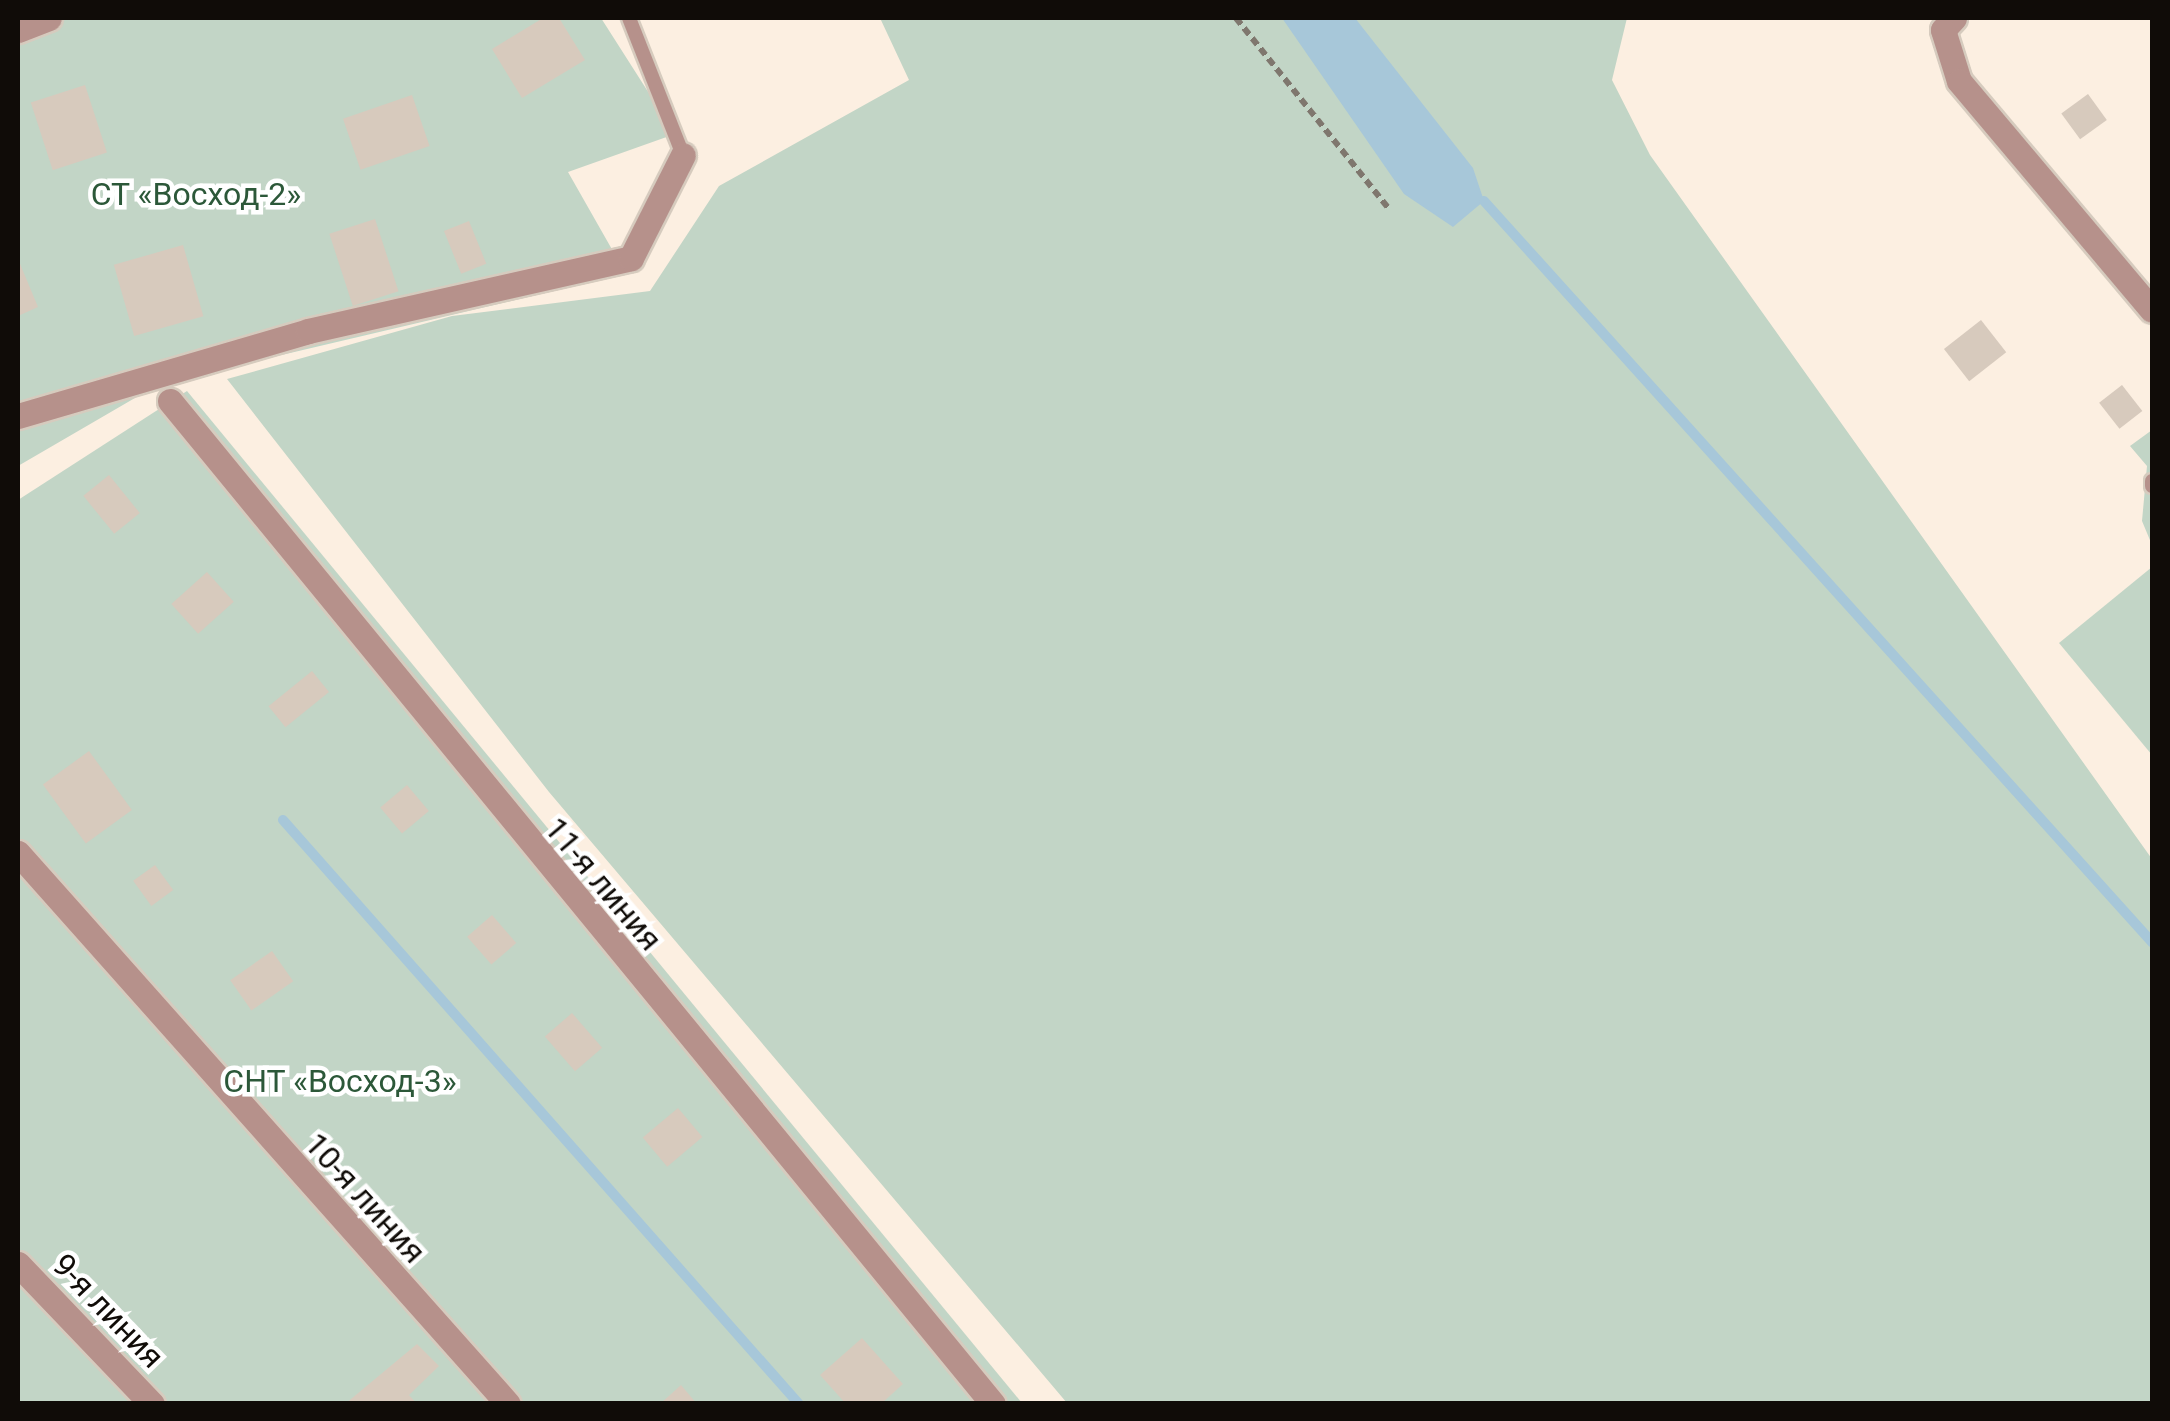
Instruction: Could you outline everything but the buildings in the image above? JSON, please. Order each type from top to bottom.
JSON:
[{"type":"street","points":[[18,30],[49,18]]},
{"type":"street","points":[[1954,18],[1943,30],[1959,81],[2152,310]]},
{"type":"street","points":[[18,416],[166,390],[308,331],[631,258],[682,155]]},
{"type":"street","name":"11-я линия","points":[[166,390],[993,1404]]},
{"type":"street","name":"10-я линия","points":[[18,853],[508,1404]]},
{"type":"street","name":"9-я линия","points":[[18,1264],[152,1404]]},
{"type":"lane","points":[[629,18],[682,155]]},
{"type":"path","points":[[1236,18],[1389,209]]},
{"type":"green space","name":"СТ «Восход-2»","points":[[18,18],[601,18],[675,134],[568,172],[626,274],[159,384],[18,466]]},
{"type":"green space","points":[[880,18],[1627,18],[1612,80],[1650,155],[2152,859],[2152,1403],[1067,1403],[549,792],[227,379],[452,316],[650,291],[719,186],[909,80]]},
{"type":"green space","name":"СНТ «Восход-3»","points":[[187,391],[1022,1403],[18,1404],[18,500]]},
{"type":"green space","points":[[2152,430],[2152,545],[2142,521],[2147,466],[2130,446]]},
{"type":"green space","points":[[2152,567],[2152,755],[2059,643]]},
{"type":"water","points":[[1282,18],[1355,18],[1473,168],[1484,201],[1453,227],[1404,194]]},
{"type":"waterway","points":[[1484,201],[2152,942]]},
{"type":"waterway","points":[[283,820],[799,1404]]}]
